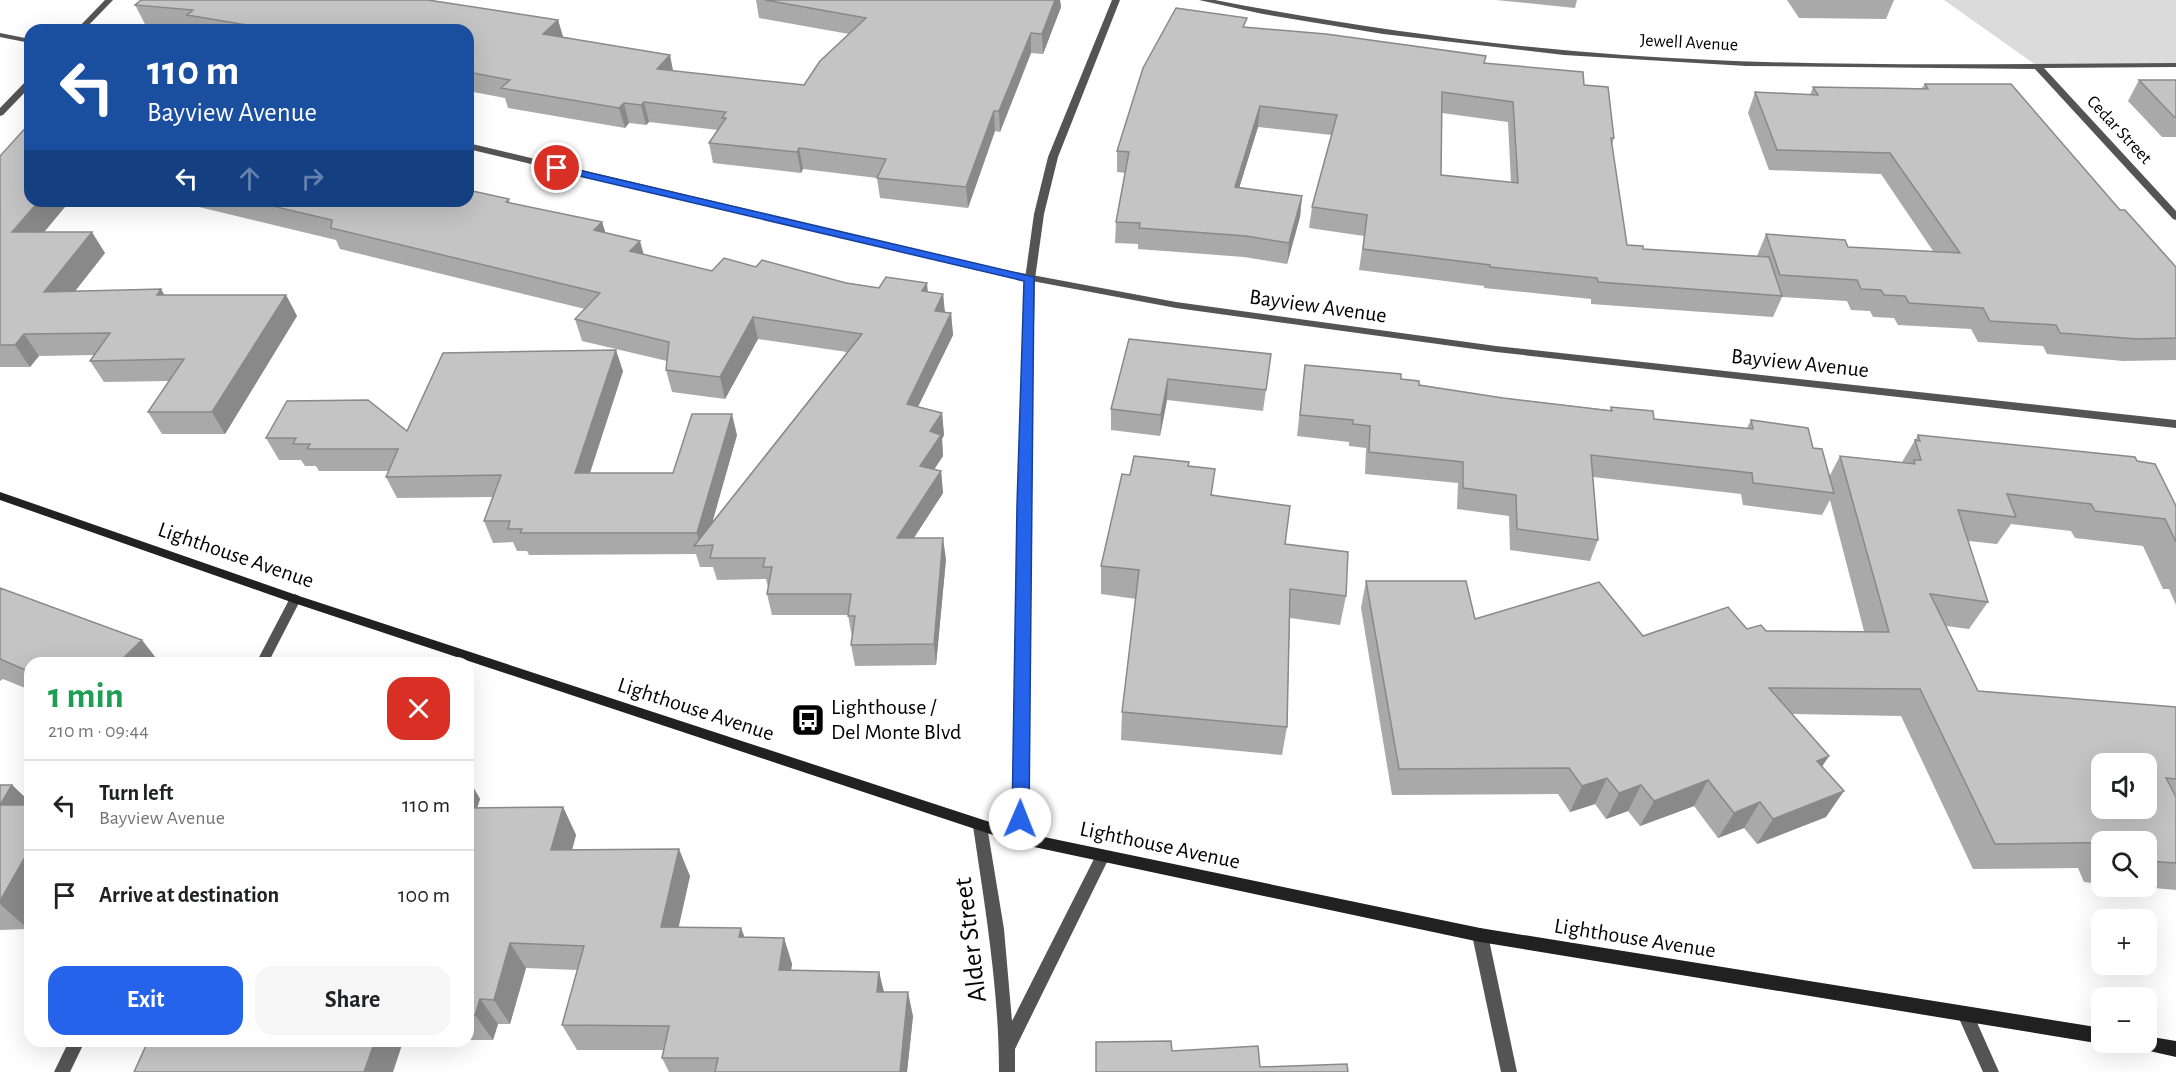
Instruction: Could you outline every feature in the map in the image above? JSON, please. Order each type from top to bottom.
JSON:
[{"type":"main road","name":"Lighthouse Avenue","points":[[0,496],[295,599],[470,657]]},
{"type":"main road","name":"Lighthouse Avenue","points":[[474,658],[1020,838],[1480,935],[2091,1034]]},
{"type":"main road","points":[[2157,1046],[2176,1049]]},
{"type":"street","points":[[86,24],[109,0]]},
{"type":"street","points":[[1020,838],[1024,505],[1030,279],[1040,214],[1053,157],[1116,0]]},
{"type":"street","name":"Jewell Avenue","points":[[1203,0],[1421,37],[1618,56],[1835,66],[2176,65]]},
{"type":"street","points":[[0,35],[24,40]]},
{"type":"street","name":"Cedar Street","points":[[2037,66],[2176,217]]},
{"type":"street","points":[[0,113],[24,88]]},
{"type":"street","name":"Bayview Avenue","points":[[474,147],[1030,279],[1318,327],[2176,424]]},
{"type":"street","points":[[265,657],[295,599]]},
{"type":"street","name":"Alder Street","points":[[980,826],[996,929],[1007,1048],[1006,1072]]},
{"type":"street","name":"Alder Street","points":[[1007,1048],[1103,856]]},
{"type":"street","points":[[1480,935],[1509,1072]]},
{"type":"street","points":[[1965,1014],[1990,1072]]},
{"type":"street","points":[[62,1072],[74,1047]]},
{"type":"shaded area","points":[[1944,0],[2176,0],[2176,65],[2037,66]]},
{"type":"building","points":[[141,0],[428,0],[558,20],[543,34],[670,55],[657,69],[804,85],[820,61],[866,18],[765,0],[1055,0],[1042,34],[1031,33],[999,111],[994,111],[966,187],[877,178],[886,159],[799,148],[797,152],[709,143],[726,118],[722,118],[726,112],[644,102],[641,105],[624,103],[619,108],[501,88],[510,80],[474,73],[474,24],[241,24],[187,15],[193,10],[135,5]]},
{"type":"building","points":[[1176,8],[1247,18],[1243,27],[1326,34],[1486,56],[1484,63],[1583,72],[1584,85],[1608,87],[1614,138],[1611,138],[1627,245],[1643,246],[1643,249],[1769,257],[1782,296],[1598,282],[1597,278],[1490,267],[1490,265],[1363,249],[1367,215],[1312,207],[1337,115],[1260,106],[1235,187],[1302,196],[1289,243],[1246,236],[1139,228],[1140,223],[1116,222],[1129,152],[1117,151],[1143,68]],"holes":[[[1442,92],[1513,102],[1518,183],[1441,175]]]},
{"type":"building","points":[[2139,80],[2176,80],[2176,117],[2174,117]]},
{"type":"building","points":[[1925,84],[2011,84],[2120,210],[2125,210],[2176,267],[2176,338],[2137,339],[2060,333],[2056,325],[1990,321],[1983,308],[1909,303],[1905,296],[1884,295],[1881,290],[1861,289],[1857,280],[1780,275],[1766,234],[1845,240],[1848,247],[1960,253],[1890,153],[1777,150],[1755,92],[1818,95],[1813,87],[1928,89]]},
{"type":"building","points":[[24,130],[24,207],[34,207],[12,232],[92,232],[44,292],[161,289],[157,295],[286,295],[212,412],[148,412],[184,359],[90,361],[110,333],[24,334],[15,345],[0,345],[0,156]]},
{"type":"building","points":[[474,191],[509,199],[506,202],[602,222],[594,230],[640,241],[630,251],[712,271],[724,258],[756,267],[762,260],[846,283],[879,288],[886,277],[927,283],[922,291],[943,294],[935,311],[951,313],[907,404],[942,413],[930,431],[941,435],[920,466],[941,471],[897,538],[943,538],[934,644],[851,645],[855,616],[848,616],[851,594],[767,594],[772,567],[763,567],[765,558],[710,558],[713,545],[694,546],[862,334],[753,317],[720,377],[666,370],[669,342],[575,319],[600,293],[331,228],[332,220],[277,207],[474,207]]},
{"type":"building","points":[[1129,339],[1271,354],[1266,390],[1168,379],[1161,415],[1111,409]]},
{"type":"building","points":[[616,350],[575,473],[673,473],[692,414],[732,414],[697,533],[520,533],[522,529],[508,529],[510,521],[484,521],[501,475],[386,477],[398,449],[307,449],[310,444],[293,444],[296,438],[266,438],[287,401],[368,400],[407,431],[443,353]]},
{"type":"building","points":[[1305,365],[1401,374],[1401,379],[1419,381],[1419,385],[1503,398],[1612,411],[1611,407],[1653,411],[1654,419],[1753,429],[1751,420],[1808,428],[1813,448],[1822,449],[1834,493],[1753,483],[1752,473],[1591,455],[1598,540],[1517,529],[1516,495],[1463,488],[1463,462],[1369,452],[1370,426],[1353,424],[1353,420],[1300,415]]},
{"type":"building","points":[[1918,435],[2135,457],[2137,461],[2155,464],[2176,506],[2176,542],[2165,519],[2095,511],[2091,504],[2007,494],[2016,517],[1958,510],[1988,602],[1930,594],[1978,691],[2176,707],[2176,779],[2166,778],[2176,797],[2176,863],[2157,862],[2157,831],[2091,831],[2091,843],[1995,844],[1920,689],[1769,688],[1829,756],[1817,761],[1844,791],[1773,819],[1760,802],[1734,813],[1708,780],[1654,801],[1641,785],[1619,793],[1607,778],[1582,786],[1569,768],[1399,769],[1366,581],[1466,581],[1475,619],[1599,582],[1643,636],[1728,607],[1747,629],[1761,625],[1766,631],[1889,632],[1840,456],[1915,464],[1914,460],[1921,460],[1915,440],[1920,441]]},
{"type":"building","points":[[1134,456],[1189,462],[1188,466],[1215,469],[1211,495],[1290,506],[1285,544],[1348,552],[1346,596],[1290,589],[1287,727],[1122,712],[1139,570],[1101,566],[1122,474],[1130,475]]},
{"type":"building","points":[[0,588],[142,640],[124,657],[24,657],[24,669],[0,659]]},
{"type":"building","points":[[0,785],[12,785],[0,805]]},
{"type":"building","points":[[0,805],[24,805],[24,859],[0,901]]},
{"type":"building","points":[[563,807],[551,850],[679,849],[661,927],[741,928],[739,937],[784,938],[779,970],[879,972],[877,992],[908,992],[900,1072],[715,1072],[718,1058],[662,1058],[669,1026],[562,1025],[584,946],[510,943],[494,1000],[480,999],[474,1015],[474,808]]},
{"type":"building","points":[[1171,1041],[1172,1051],[1258,1046],[1260,1067],[1347,1064],[1348,1072],[1096,1072],[1096,1042]]},
{"type":"building","points":[[145,1047],[373,1047],[364,1072],[134,1072]]},
{"type":"place","name":"Lighthouse / Del Monte Blvd","points":[[808,720]]},
{"type":"route","points":[[557,168],[1030,279],[1024,505],[1020,819]]}]
